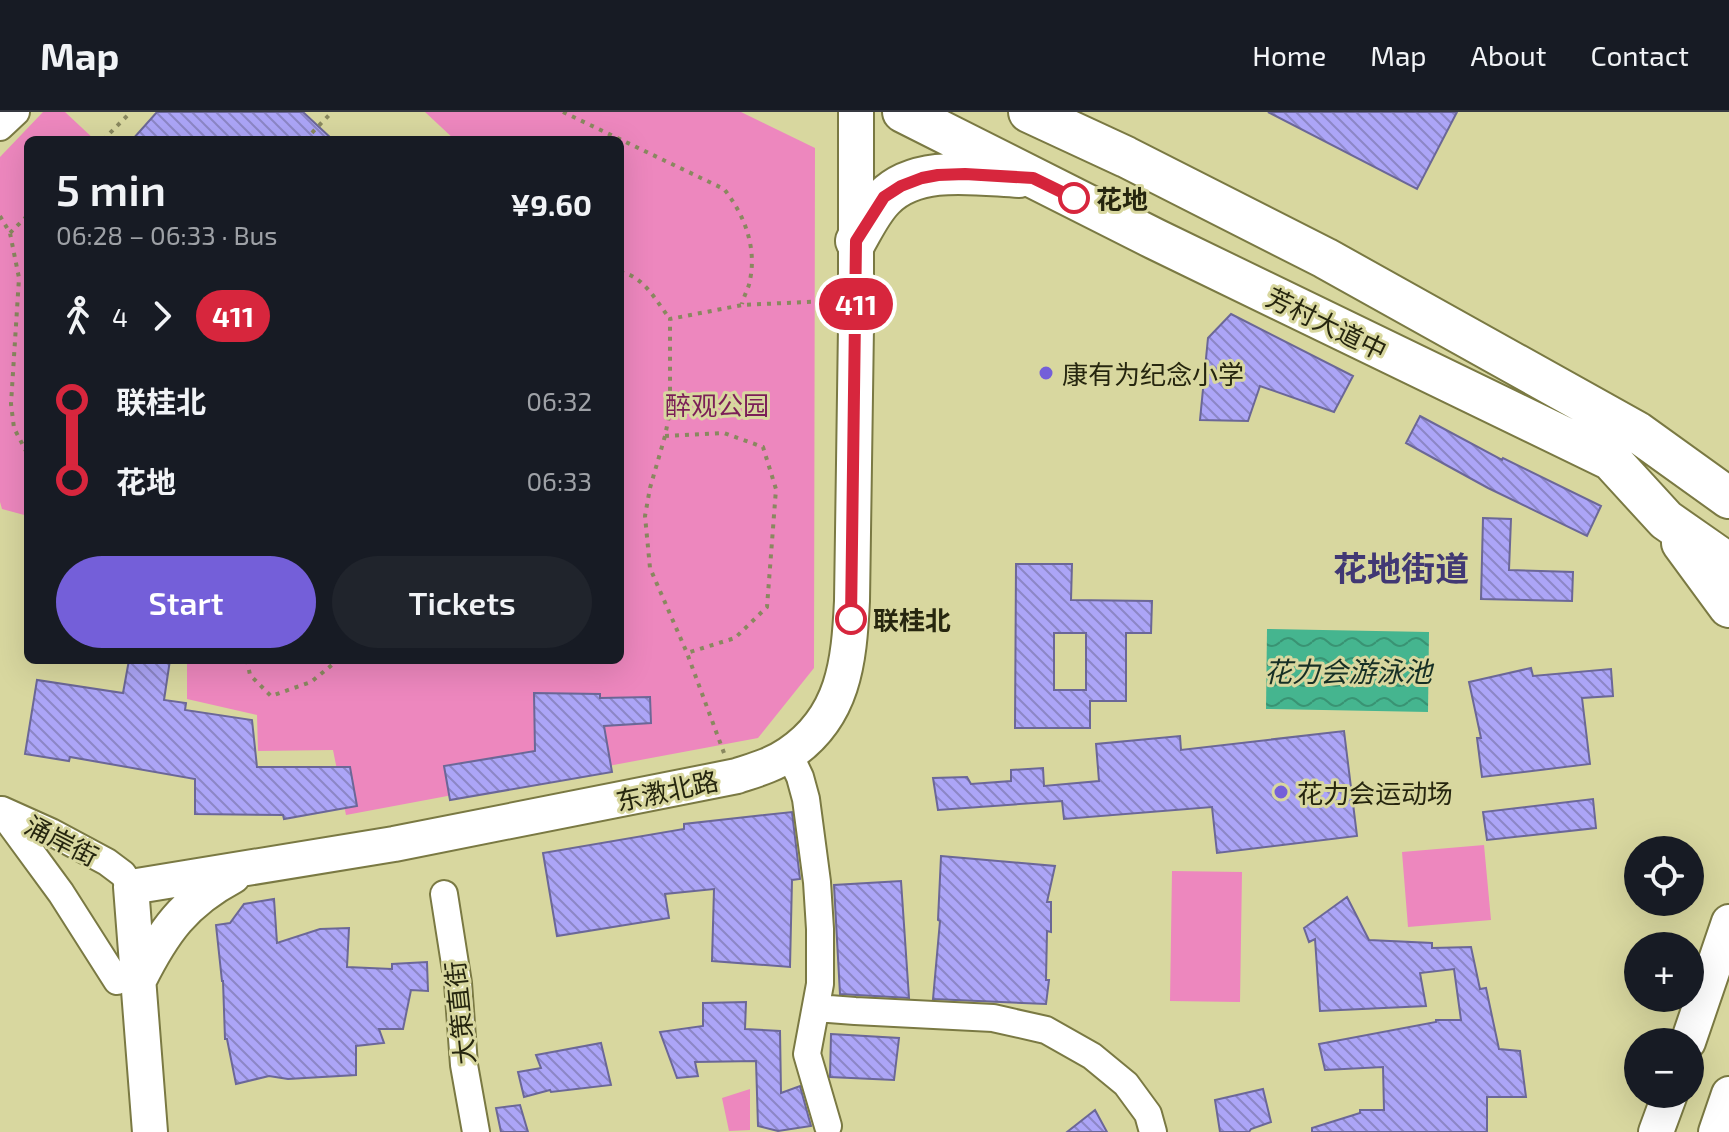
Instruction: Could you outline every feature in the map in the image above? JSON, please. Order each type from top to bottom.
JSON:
[{"type":"highway","name":"芳村大道中","points":[[903,112],[1611,460],[1666,520],[1729,564]]},
{"type":"highway","name":"芳村大道中","points":[[1029,112],[1126,157],[1325,258],[1637,432],[1729,498]]},
{"type":"highway","points":[[856,241],[884,197],[922,178],[965,174],[1033,178]]},
{"type":"highway","points":[[1666,520],[1729,607]]},
{"type":"main road","name":"东漖北路","points":[[127,881],[143,867],[332,836],[726,758],[761,749],[795,722],[823,671],[828,647],[837,112]]},
{"type":"main road","name":"东漖北路","points":[[127,881],[247,868],[394,844],[691,786],[737,776],[770,764],[789,754],[813,733],[828,716],[837,697],[850,641],[856,112]]},
{"type":"main road","points":[[150,1132],[128,980],[186,908],[209,889],[247,868]]},
{"type":"main road","points":[[127,881],[127,1132]]},
{"type":"main road","points":[[1693,1028],[1729,922]]},
{"type":"main road","points":[[1716,1132],[1729,1094]]},
{"type":"main road","points":[[1656,1132],[1665,1108]]},
{"type":"street","points":[[0,127],[16,112]]},
{"type":"street","points":[[789,754],[806,799],[817,882],[820,984],[807,1054],[828,1126]]},
{"type":"street","points":[[0,809],[128,980]]},
{"type":"street","name":"涌岸街","points":[[0,809],[107,862],[127,881]]},
{"type":"street","name":"大策直街","points":[[444,894],[458,983],[464,1065],[476,1132]]},
{"type":"street","points":[[816,1008],[993,1018],[1046,1030],[1092,1056],[1126,1084],[1148,1114],[1153,1132]]},
{"type":"path","points":[[107,136],[131,112]]},
{"type":"path","points":[[309,136],[332,112]]},
{"type":"path","points":[[563,112],[613,136]]},
{"type":"path","points":[[624,141],[724,189],[737,206],[751,251],[750,284],[742,305]]},
{"type":"path","points":[[0,216],[10,233],[19,278],[11,404],[14,428],[24,447]]},
{"type":"path","points":[[10,233],[24,219]]},
{"type":"path","points":[[624,272],[644,284],[670,319],[670,411],[645,516],[650,568],[687,653],[726,758]]},
{"type":"path","points":[[670,319],[742,305],[834,301]]},
{"type":"path","points":[[665,436],[724,433],[763,447],[776,489],[767,607],[735,638],[687,653]]},
{"type":"path","points":[[248,664],[250,675],[271,696],[311,682],[333,664]]},
{"type":"green space","points":[[43,112],[65,112],[91,136],[24,136],[24,515],[2,509],[0,502],[0,157]]},
{"type":"green space","name":"醉观公园","points":[[425,112],[741,112],[815,148],[814,668],[758,738],[346,815],[333,750],[258,751],[257,715],[187,699],[187,664],[624,664],[624,136],[451,136]]},
{"type":"green space","name":"花力会运动场","points":[[1484,845],[1491,920],[1408,927],[1402,852]]},
{"type":"green space","points":[[1172,871],[1242,872],[1240,1002],[1170,1001]]},
{"type":"green space","points":[[750,1089],[750,1130],[729,1131],[722,1098]]},
{"type":"water","name":"花力会游泳池","points":[[1267,629],[1429,632],[1428,712],[1266,709]]},
{"type":"building","points":[[157,112],[303,112],[329,136],[136,136]]},
{"type":"building","points":[[1268,112],[1457,112],[1417,189]]},
{"type":"building","points":[[1231,314],[1353,376],[1334,412],[1260,386],[1248,421],[1200,420],[1208,338]]},
{"type":"building","points":[[1420,416],[1502,460],[1601,506],[1587,536],[1488,488],[1406,443]]},
{"type":"building","points":[[1483,518],[1511,519],[1509,570],[1573,572],[1572,601],[1481,599]]},
{"type":"building","points":[[1016,564],[1072,564],[1071,600],[1152,601],[1151,633],[1126,633],[1126,701],[1090,701],[1090,728],[1015,728]],"holes":[[[1054,633],[1086,633],[1086,690],[1054,690]]]},
{"type":"building","points":[[128,664],[169,664],[164,700],[186,703],[185,710],[252,720],[257,767],[350,767],[357,806],[284,819],[283,815],[195,814],[195,779],[70,757],[69,761],[25,754],[37,680],[123,693]]},
{"type":"building","points":[[1531,668],[1533,676],[1611,669],[1613,696],[1582,698],[1590,764],[1482,777],[1477,738],[1481,738],[1469,682]]},
{"type":"building","points":[[534,693],[600,694],[600,698],[650,697],[651,723],[604,726],[612,772],[450,800],[444,766],[535,751]]},
{"type":"building","points":[[1344,731],[1357,836],[1217,853],[1212,807],[1064,819],[1062,801],[938,810],[933,778],[967,777],[971,784],[1011,781],[1011,770],[1043,768],[1044,786],[1099,781],[1096,744],[1180,736],[1181,750]]},
{"type":"building","points":[[1593,799],[1596,828],[1487,840],[1483,812]]},
{"type":"building","points":[[792,812],[800,879],[792,880],[790,967],[712,961],[714,889],[665,894],[669,918],[557,936],[543,853],[684,829],[684,824]]},
{"type":"building","points":[[941,856],[1055,866],[1047,902],[1051,902],[1051,932],[1047,931],[1046,980],[1049,980],[1046,1004],[933,999],[940,921]]},
{"type":"building","points":[[901,881],[909,998],[840,994],[834,885]]},
{"type":"building","points":[[1347,897],[1369,940],[1432,943],[1432,948],[1471,947],[1480,989],[1486,988],[1499,1049],[1520,1051],[1526,1097],[1487,1097],[1487,1132],[1312,1132],[1312,1128],[1360,1113],[1360,1110],[1384,1110],[1383,1067],[1325,1070],[1319,1044],[1436,1020],[1461,1020],[1454,969],[1420,973],[1426,1006],[1320,1011],[1315,939],[1309,942],[1304,928]]},
{"type":"building","points":[[274,899],[277,943],[320,929],[349,928],[347,967],[392,969],[392,964],[427,962],[428,991],[411,990],[403,1029],[379,1029],[384,1043],[356,1046],[356,1075],[288,1079],[269,1076],[236,1084],[225,1039],[223,981],[216,925],[230,923],[244,904]]},
{"type":"building","points":[[746,1002],[745,1029],[780,1031],[781,1093],[800,1086],[811,1126],[778,1131],[758,1126],[756,1061],[695,1062],[698,1076],[677,1078],[660,1032],[703,1026],[703,1003]]},
{"type":"building","points":[[831,1034],[899,1038],[894,1080],[830,1077]]},
{"type":"building","points":[[601,1043],[611,1085],[550,1090],[524,1097],[518,1072],[541,1068],[536,1055]]},
{"type":"building","points":[[1263,1089],[1271,1122],[1249,1132],[1220,1132],[1215,1100]]},
{"type":"building","points":[[520,1105],[528,1132],[501,1132],[496,1108]]},
{"type":"building","points":[[1095,1110],[1107,1132],[1067,1132]]},
{"type":"bus line","name":"411","points":[[851,619],[856,241],[884,197],[922,178],[965,174],[1033,178],[1074,198]]},
{"type":"place","name":"花地","points":[[1074,198]]},
{"type":"place","name":"康有为纪念小学","points":[[1046,373]]},
{"type":"place","name":"联桂北","points":[[851,619]]},
{"type":"place","name":"花力会运动场","points":[[1281,792]]},
{"type":"district","name":"花地街道","points":[[1401,567]]}]
